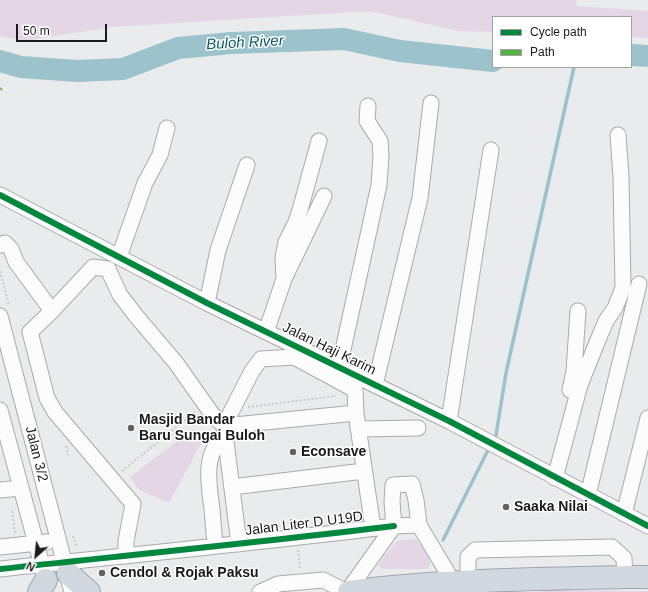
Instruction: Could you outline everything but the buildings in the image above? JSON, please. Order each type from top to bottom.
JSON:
[{"type":"highway","points":[[68,576],[89,592]]},
{"type":"highway","points":[[348,592],[391,586],[460,582],[625,576],[648,577]]},
{"type":"street","points":[[375,385],[420,198],[431,103]]},
{"type":"street","points":[[339,368],[378,185],[381,155],[380,141],[367,121],[368,106]]},
{"type":"street","points":[[119,257],[145,183],[160,155],[167,128]]},
{"type":"street","points":[[555,478],[583,378],[606,321],[615,308],[623,288],[621,177],[618,135]]},
{"type":"street","points":[[284,279],[283,257],[286,242],[300,210],[319,140]]},
{"type":"street","points":[[449,421],[491,150]]},
{"type":"street","points":[[207,302],[218,250],[247,165]]},
{"type":"street","name":"Jalan Haji Karim","points":[[0,195],[266,332],[449,421],[648,526]]},
{"type":"street","points":[[266,332],[284,279],[324,196]]},
{"type":"street","points":[[0,245],[5,243],[11,249],[16,262],[52,311]]},
{"type":"street","points":[[126,556],[126,541],[133,504],[59,417],[47,398],[30,332],[93,267],[108,269],[120,295],[176,364],[225,431],[239,544]]},
{"type":"street","points":[[588,495],[638,284]]},
{"type":"street","points":[[564,443],[560,429],[562,413],[570,393],[574,371],[578,311]]},
{"type":"street","name":"Jalan 3/2","points":[[0,316],[6,358],[23,400],[68,576]]},
{"type":"street","points":[[215,546],[208,481],[210,459],[225,431],[233,409],[252,371],[261,359],[294,357],[355,390],[356,413],[372,528]]},
{"type":"street","points":[[23,400],[33,401],[47,398]]},
{"type":"street","name":"Jalan 3/2","points":[[0,410],[22,488],[44,582]]},
{"type":"street","points":[[225,431],[356,413]]},
{"type":"street","points":[[624,514],[648,418]]},
{"type":"street","points":[[358,429],[418,428]]},
{"type":"street","points":[[232,486],[364,471]]},
{"type":"street","points":[[260,592],[278,584],[322,580],[348,592],[394,526],[392,502],[393,485],[412,484],[416,500],[419,525],[460,582]]},
{"type":"street","points":[[0,490],[22,488]]},
{"type":"street","name":"Jalan Liter D U19D","points":[[0,569],[44,582],[68,576],[126,556],[372,528],[419,525]]},
{"type":"street","points":[[0,548],[58,540]]},
{"type":"street","points":[[460,582],[468,557],[475,550],[612,547],[624,558],[625,576]]},
{"type":"path","points":[[233,409],[356,393]]},
{"type":"path","points":[[112,480],[205,404]]},
{"type":"path","points":[[12,509],[16,538]]},
{"type":"path","points":[[297,536],[302,581]]},
{"type":"shaded area","points":[[0,0],[577,0],[576,6],[648,11],[648,38],[632,37],[632,16],[492,16],[492,32],[458,31],[370,11],[112,27],[23,41],[0,36]]},
{"type":"shaded area","points":[[193,429],[203,440],[169,503],[139,490],[130,477]]},
{"type":"shaded area","points":[[415,539],[422,546],[429,558],[430,565],[427,569],[381,569],[379,565],[380,562],[397,541]]},
{"type":"shaded area","points":[[553,590],[648,591],[648,592],[535,592]]},
{"type":"waterway","name":"Buloh River","points":[[0,61],[21,67],[77,71],[123,69],[178,48],[231,43],[344,39],[400,51],[492,61]]},
{"type":"waterway","name":"Buloh River","points":[[632,55],[648,56]]},
{"type":"waterway","points":[[493,441],[496,435],[506,373],[574,68]]},
{"type":"waterway","points":[[443,540],[490,446]]},
{"type":"cycle path","points":[[0,195],[207,303],[449,421],[648,526]]},
{"type":"cycle path","points":[[0,569],[394,526]]},
{"type":"place","name":"Masjid Bandar Baru Sungai Buloh","points":[[131,428]]},
{"type":"place","name":"Econsave","points":[[293,452]]},
{"type":"place","name":"Saaka Nilai","points":[[506,507]]},
{"type":"place","name":"Cendol & Rojak Paksu","points":[[102,573]]}]
